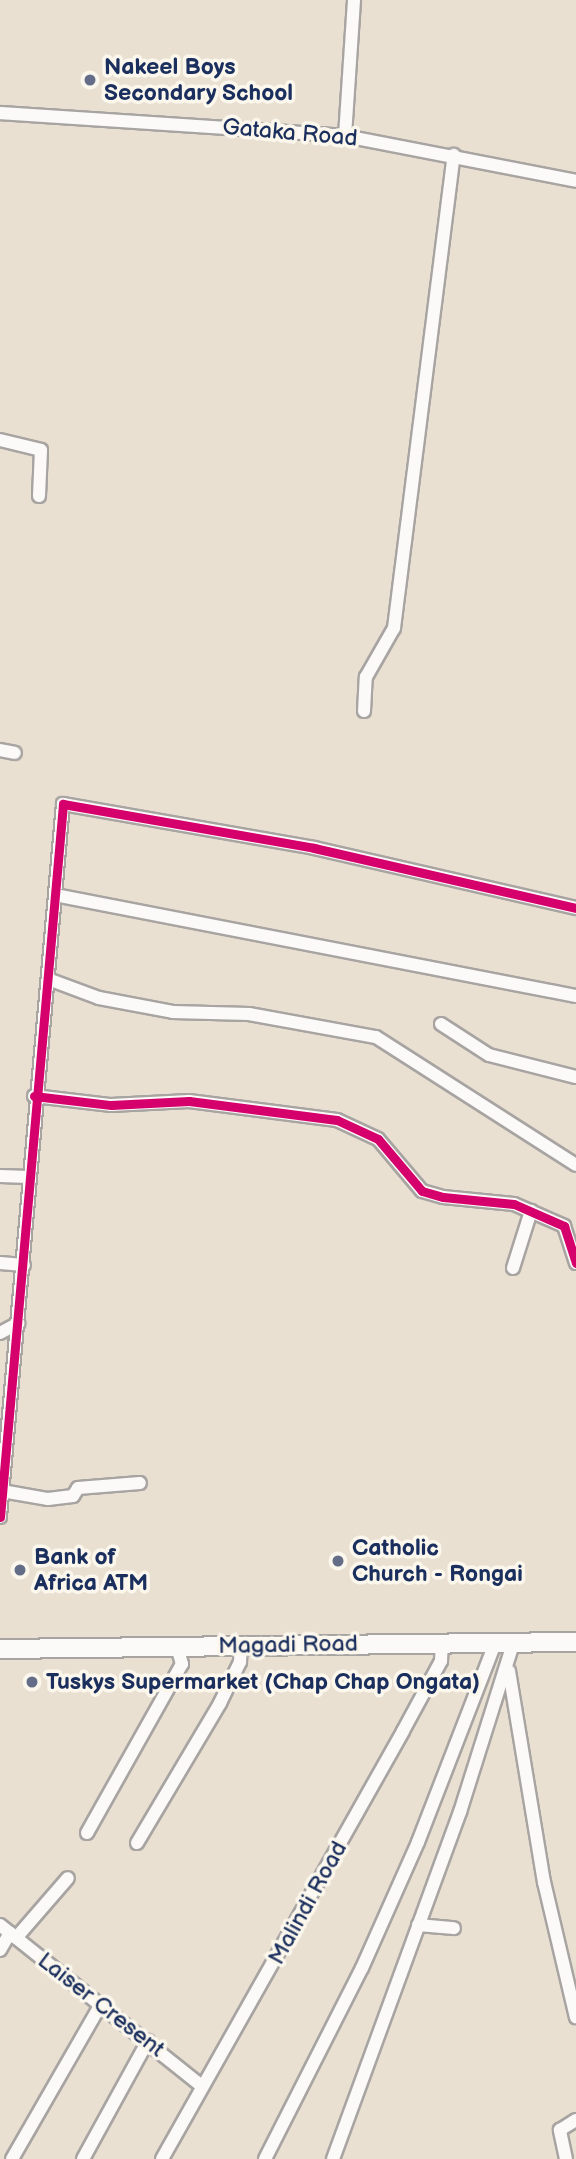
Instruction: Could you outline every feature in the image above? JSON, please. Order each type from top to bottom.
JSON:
[{"type":"highway","name":"Magadi Road","points":[[0,1649],[576,1642]]},
{"type":"street","points":[[345,136],[354,0]]},
{"type":"street","name":"Gataka Road","points":[[0,113],[345,136],[454,155],[576,181]]},
{"type":"street","points":[[364,711],[366,677],[394,628],[454,155]]},
{"type":"street","points":[[0,440],[41,450],[39,496]]},
{"type":"street","points":[[0,750],[15,753]]},
{"type":"street","points":[[0,1517],[24,1265],[34,1096],[48,979],[62,804],[314,848],[576,908]]},
{"type":"street","points":[[55,895],[576,996]]},
{"type":"street","points":[[48,979],[99,998],[173,1012],[249,1014],[376,1037],[576,1165]]},
{"type":"street","points":[[441,1024],[489,1055],[576,1077]]},
{"type":"street","points":[[34,1096],[111,1105],[189,1101],[337,1120],[378,1139],[422,1191],[531,1211],[564,1226],[576,1263]]},
{"type":"street","points":[[0,1176],[29,1177]]},
{"type":"street","points":[[513,1268],[531,1211]]},
{"type":"street","points":[[0,1262],[24,1265]]},
{"type":"street","points":[[0,1333],[19,1323]]},
{"type":"street","points":[[2,1492],[48,1500],[73,1496],[78,1488],[140,1483]]},
{"type":"street","name":"Malindi Road","points":[[162,2159],[441,1661],[442,1643]]},
{"type":"street","points":[[504,1644],[544,1882],[576,2017]]},
{"type":"street","points":[[265,2159],[362,1968],[504,1644]]},
{"type":"street","points":[[137,1843],[220,1703],[240,1662],[241,1645]]},
{"type":"street","points":[[87,1833],[182,1664],[177,1646]]},
{"type":"street","points":[[334,2159],[508,1667]]},
{"type":"street","points":[[0,1950],[9,1932],[68,1878]]},
{"type":"street","points":[[418,1925],[454,1928]]},
{"type":"street","name":"Laiser Cresent","points":[[9,1932],[202,2086]]},
{"type":"street","points":[[12,2159],[100,2006]]},
{"type":"street","points":[[83,2159],[148,2041]]},
{"type":"street","points":[[566,2159],[560,2130],[576,2120]]},
{"type":"cycle path","points":[[0,1517],[63,804],[314,848],[576,908]]},
{"type":"cycle path","points":[[34,1096],[111,1105],[189,1101],[337,1120],[378,1139],[422,1191],[443,1197],[514,1204],[564,1226],[576,1263]]},
{"type":"place","name":"Nakeel Boys Secondary School","points":[[90,80]]},
{"type":"place","name":"Catholic Church - Rongai","points":[[338,1561]]},
{"type":"place","name":"Bank of Africa ATM","points":[[20,1570]]},
{"type":"place","name":"Tuskys Supermarket (Chap Chap Ongata)","points":[[32,1682]]}]
